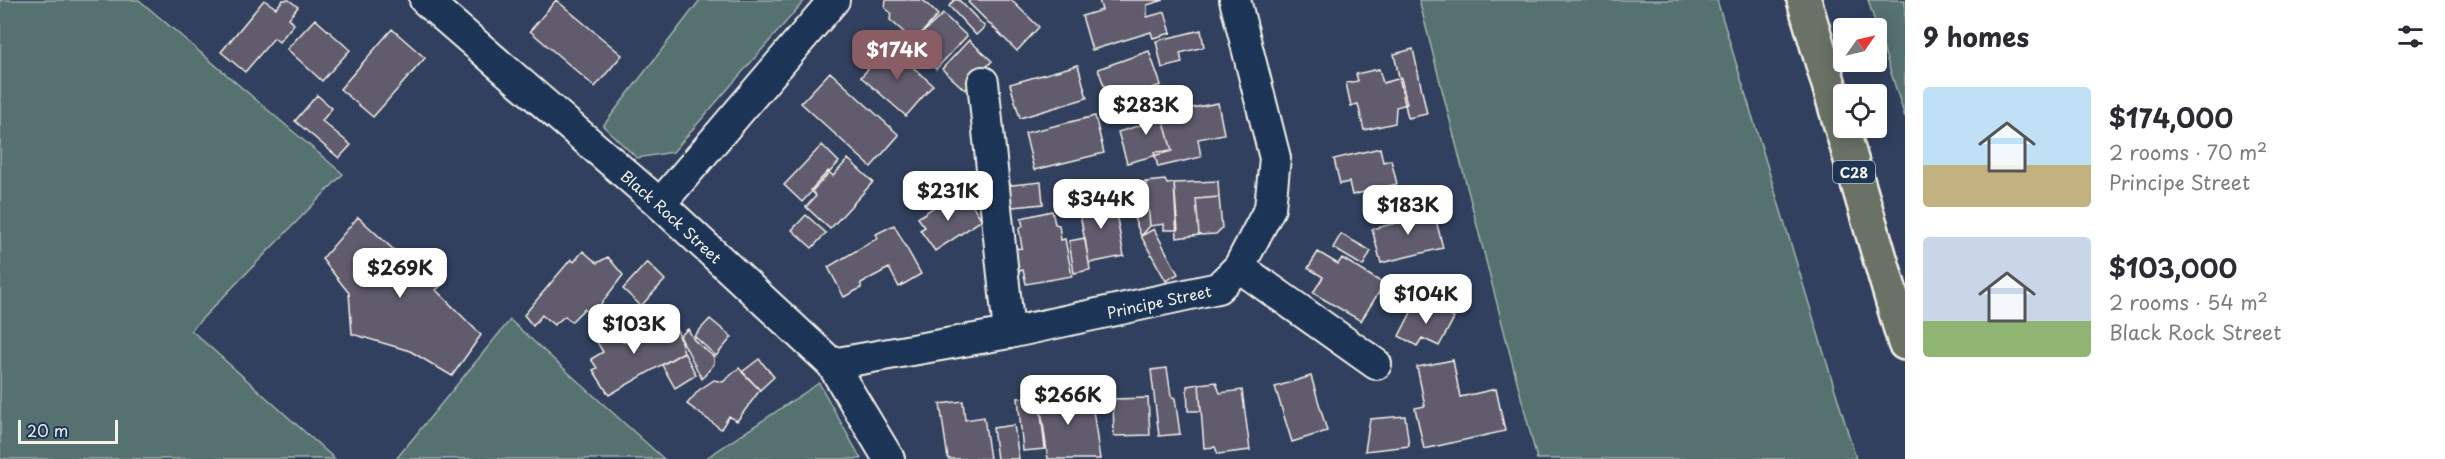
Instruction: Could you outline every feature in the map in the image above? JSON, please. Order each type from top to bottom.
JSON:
[{"type":"main road","name":"C28","points":[[1804,0],[1905,343]]},
{"type":"street","name":"Black Rock Street","points":[[425,0],[660,204],[832,364],[889,459]]},
{"type":"street","points":[[660,204],[834,0]]},
{"type":"street","name":"Principe Street","points":[[832,364],[1010,333],[1218,288],[1239,267],[1270,208],[1275,158],[1235,0]]},
{"type":"street","points":[[983,82],[1010,333]]},
{"type":"street","points":[[1239,267],[1376,364]]},
{"type":"green space","points":[[0,0],[139,0],[343,174],[191,330],[335,459],[0,459]]},
{"type":"green space","points":[[700,0],[805,0],[673,152],[637,158],[603,126]]},
{"type":"green space","points":[[1419,0],[1717,0],[1856,459],[1537,459]]},
{"type":"green space","points":[[1868,0],[1905,0],[1905,117],[1887,60],[1887,18],[1874,18]]},
{"type":"green space","points":[[510,320],[664,459],[396,459]]},
{"type":"green space","points":[[819,383],[861,459],[705,459]]},
{"type":"building","points":[[264,0],[276,8],[283,0],[289,0],[298,7],[289,18],[294,24],[279,42],[274,38],[245,72],[221,52]]},
{"type":"building","points":[[556,0],[622,55],[595,87],[530,31]]},
{"type":"building","points":[[886,0],[923,0],[938,15],[914,41],[890,20],[891,13],[885,8]]},
{"type":"building","points":[[954,0],[959,0],[985,27],[976,35],[949,6]]},
{"type":"building","points":[[971,0],[1011,0],[1039,27],[1017,51],[968,2]]},
{"type":"building","points":[[1099,0],[1164,0],[1147,5],[1147,17],[1165,12],[1171,33],[1153,38],[1151,32],[1092,50],[1082,16],[1102,10]]},
{"type":"building","points":[[943,14],[967,36],[936,69],[912,46],[914,41]]},
{"type":"building","points":[[315,19],[350,50],[322,81],[287,49]]},
{"type":"building","points":[[392,29],[425,58],[373,117],[340,89]]},
{"type":"building","points":[[1201,30],[1204,47],[1180,53],[1182,63],[1162,68],[1156,41]]},
{"type":"building","points":[[969,40],[992,61],[965,90],[942,69]]},
{"type":"building","points":[[889,46],[933,85],[906,116],[861,77]]},
{"type":"building","points":[[1413,49],[1427,114],[1408,118],[1394,54]]},
{"type":"building","points":[[1149,51],[1161,85],[1126,97],[1123,88],[1107,94],[1098,69]]},
{"type":"building","points":[[1078,65],[1087,98],[1020,118],[1010,84]]},
{"type":"building","points":[[1379,69],[1383,83],[1401,78],[1407,104],[1396,107],[1395,123],[1364,130],[1358,104],[1351,106],[1346,83],[1358,81],[1356,74]]},
{"type":"building","points":[[830,72],[899,135],[871,167],[801,103]]},
{"type":"building","points":[[317,95],[332,108],[322,121],[351,145],[339,158],[295,121]]},
{"type":"building","points":[[1180,100],[1182,110],[1218,103],[1224,134],[1198,139],[1201,157],[1158,167],[1154,152],[1172,151],[1159,104]]},
{"type":"building","points":[[1159,104],[1172,151],[1127,163],[1118,132],[1141,125],[1137,111]]},
{"type":"building","points":[[1095,116],[1104,153],[1034,170],[1025,133]]},
{"type":"building","points":[[822,145],[839,162],[802,202],[784,185]]},
{"type":"building","points":[[1380,148],[1383,162],[1391,160],[1397,184],[1352,195],[1349,182],[1340,184],[1334,159]]},
{"type":"building","points":[[848,159],[873,182],[830,229],[806,207],[816,196],[811,190],[828,171],[833,176]]},
{"type":"building","points":[[1165,180],[1167,184],[1174,183],[1178,230],[1164,230],[1164,224],[1150,226],[1146,182]]},
{"type":"building","points":[[1218,181],[1219,197],[1196,199],[1199,235],[1177,238],[1174,183]]},
{"type":"building","points":[[1041,182],[1043,204],[1004,208],[1002,186]]},
{"type":"building","points":[[1146,182],[1150,226],[1141,236],[1122,187]]},
{"type":"building","points":[[958,196],[963,204],[969,200],[982,220],[935,251],[920,230],[925,227],[918,218],[946,199],[949,202]]},
{"type":"building","points":[[1113,197],[1124,256],[1089,263],[1078,203]]},
{"type":"building","points":[[1219,197],[1222,228],[1216,234],[1199,235],[1196,199]]},
{"type":"building","points":[[1433,208],[1443,248],[1381,263],[1372,229],[1396,223],[1395,217]]},
{"type":"building","points":[[1052,211],[1055,224],[1059,225],[1061,240],[1065,239],[1072,276],[1026,284],[1023,270],[1016,272],[1012,249],[1022,248],[1019,229],[1023,226],[1021,218]]},
{"type":"building","points":[[806,215],[826,233],[812,248],[792,230]]},
{"type":"building","points":[[358,217],[406,261],[422,251],[444,259],[445,282],[436,290],[481,335],[452,376],[410,351],[352,334],[349,293],[322,259]]},
{"type":"building","points":[[894,225],[921,274],[899,287],[889,268],[861,283],[861,288],[844,297],[828,267],[878,238],[876,234]]},
{"type":"building","points":[[1154,229],[1178,274],[1166,281],[1141,236]]},
{"type":"building","points":[[1341,234],[1371,251],[1363,266],[1333,248]]},
{"type":"building","points":[[1085,238],[1090,270],[1074,273],[1069,241]]},
{"type":"building","points":[[583,251],[597,263],[608,257],[623,275],[592,316],[584,309],[571,322],[565,316],[554,325],[542,315],[533,326],[524,315],[571,259],[574,262]]},
{"type":"building","points":[[1318,252],[1338,264],[1342,258],[1384,284],[1361,321],[1313,293],[1323,277],[1308,268]]},
{"type":"building","points":[[647,262],[665,280],[641,306],[623,289]]},
{"type":"building","points":[[1418,299],[1454,318],[1439,346],[1422,338],[1417,346],[1399,336]]},
{"type":"building","points":[[664,319],[672,333],[677,329],[684,352],[609,395],[593,370],[597,368],[591,359],[603,352],[594,337],[613,327],[623,342]]},
{"type":"building","points":[[710,319],[732,337],[716,356],[694,336]]},
{"type":"building","points":[[688,329],[694,340],[714,357],[714,364],[702,379],[680,336]]},
{"type":"building","points":[[684,352],[696,375],[675,388],[662,365]]},
{"type":"building","points":[[759,359],[774,377],[760,390],[742,372]]},
{"type":"building","points":[[1453,360],[1460,397],[1496,389],[1505,431],[1424,449],[1415,408],[1425,406],[1417,367]]},
{"type":"building","points":[[739,368],[760,390],[737,421],[729,416],[721,429],[687,404],[699,390],[714,380],[723,382]]},
{"type":"building","points":[[1167,368],[1171,396],[1175,398],[1180,434],[1159,436],[1151,370]]},
{"type":"building","points":[[1311,376],[1327,431],[1292,442],[1275,387]]},
{"type":"building","points":[[1216,382],[1220,393],[1242,390],[1250,450],[1218,454],[1215,447],[1204,448],[1199,384]]},
{"type":"building","points":[[1069,384],[1072,406],[1092,403],[1100,459],[1048,459],[1038,388]]},
{"type":"building","points":[[1199,384],[1201,411],[1188,411],[1187,386]]},
{"type":"building","points":[[1039,396],[1045,449],[1023,451],[1018,398]]},
{"type":"building","points":[[1148,398],[1150,435],[1114,436],[1113,399]]},
{"type":"building","points":[[963,401],[965,420],[984,417],[990,459],[948,459],[940,404]]},
{"type":"building","points":[[1405,416],[1409,446],[1365,451],[1370,419]]},
{"type":"building","points":[[1014,425],[1019,459],[997,459],[993,428]]}]
